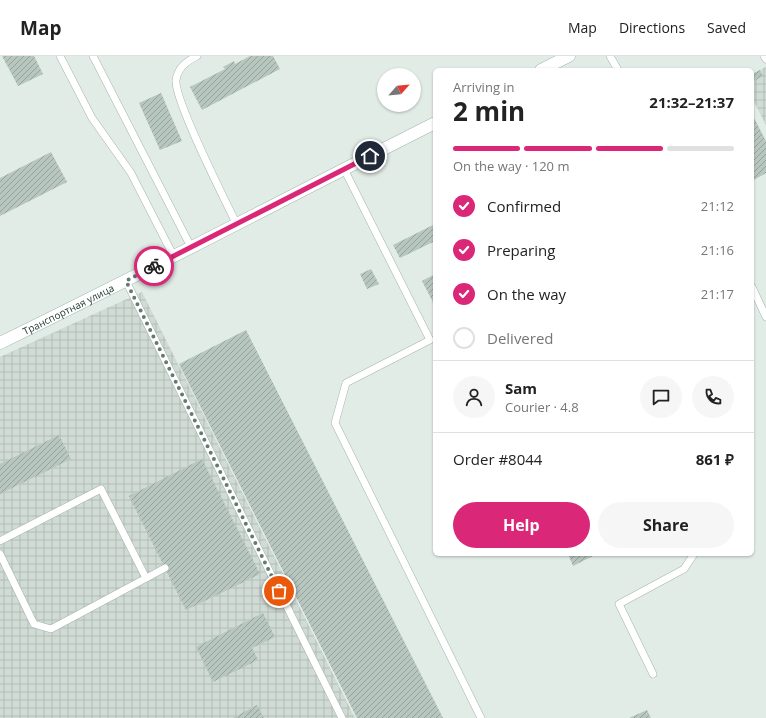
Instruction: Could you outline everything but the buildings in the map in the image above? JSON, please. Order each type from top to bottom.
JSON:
[{"type":"street","points":[[545,68],[569,56]]},
{"type":"street","name":"Транспортная улица","points":[[0,343],[126,281],[173,255],[237,225],[433,124]]},
{"type":"lane","points":[[60,56],[92,118],[131,173],[173,255]]},
{"type":"lane","points":[[93,56],[191,247]]},
{"type":"lane","points":[[197,56],[183,65],[178,72],[176,88],[186,114],[237,225]]},
{"type":"lane","points":[[610,56],[617,68]]},
{"type":"lane","points":[[344,169],[430,340],[346,382],[335,423],[481,718]]},
{"type":"lane","points":[[126,281],[342,718]]},
{"type":"lane","points":[[754,291],[766,317]]},
{"type":"lane","points":[[0,541],[101,489],[146,578]]},
{"type":"lane","points":[[0,554],[34,624],[51,629],[165,568]]},
{"type":"lane","points":[[653,674],[618,604],[684,569],[693,556]]},
{"type":"shaded area","points":[[766,67],[766,125],[754,102],[754,73]]},
{"type":"shaded area","points":[[142,292],[355,718],[0,718],[0,357]]},
{"type":"way so far","points":[[154,266],[126,281],[279,591]]},
{"type":"route","points":[[154,266],[370,156]]}]
